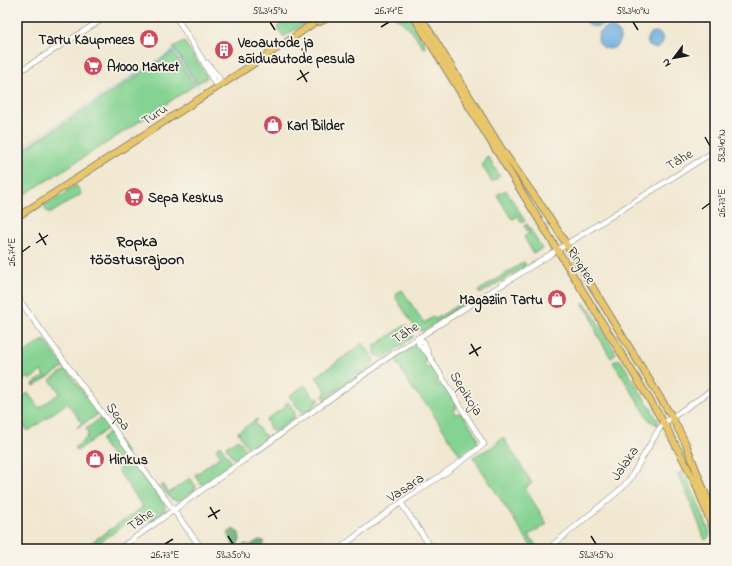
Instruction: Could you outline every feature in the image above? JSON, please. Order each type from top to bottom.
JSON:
[{"type":"main road","name":"Turu","points":[[17,217],[304,31],[322,17]]},
{"type":"main road","name":"Turu","points":[[304,31],[330,17]]},
{"type":"main road","name":"Ringtee","points":[[414,17],[559,250],[664,423],[695,482],[715,534]]},
{"type":"main road","name":"Ringtee","points":[[421,17],[501,148],[545,210],[672,417],[686,444],[715,518]]},
{"type":"street","points":[[17,73],[106,17]]},
{"type":"street","points":[[176,17],[201,56],[214,82],[220,86]]},
{"type":"street","name":"Tähe","points":[[119,549],[418,338],[715,151]]},
{"type":"street","name":"Sepa","points":[[17,297],[202,549]]},
{"type":"street","name":"Sepikoja","points":[[418,338],[424,342],[429,356],[484,444]]},
{"type":"street","name":"Jalaka","points":[[548,549],[621,489],[630,479],[664,423],[715,388]]},
{"type":"street","name":"Vasara","points":[[339,549],[347,547],[357,534],[436,480],[484,444]]},
{"type":"street","points":[[401,503],[432,549]]},
{"type":"green space","points":[[289,17],[316,17],[283,36],[277,27]]},
{"type":"green space","points":[[395,17],[410,17],[425,44],[424,49],[411,31]]},
{"type":"green space","points":[[184,41],[207,78],[197,83],[173,47]]},
{"type":"green space","points":[[173,52],[195,85],[17,199],[17,154]]},
{"type":"green space","points":[[488,157],[499,175],[499,177],[492,182],[482,165]]},
{"type":"green space","points":[[76,185],[81,193],[80,195],[51,213],[46,211],[44,205],[66,193],[67,190]]},
{"type":"green space","points":[[506,190],[525,221],[522,223],[518,216],[513,219],[511,218],[497,195]]},
{"type":"green space","points":[[527,224],[542,249],[533,253],[524,237],[529,233],[524,226]]},
{"type":"green space","points":[[524,262],[526,266],[480,294],[478,291]]},
{"type":"green space","points":[[402,290],[424,323],[433,317],[436,319],[467,299],[468,302],[425,330],[421,331],[416,329],[396,298],[397,293]]},
{"type":"green space","points":[[584,303],[590,309],[615,351],[615,355],[611,358],[598,336],[591,316],[583,304]]},
{"type":"green space","points":[[406,325],[413,336],[412,338],[384,358],[378,357],[374,352],[376,350],[374,346]]},
{"type":"green space","points":[[42,341],[46,341],[64,367],[34,386],[33,384],[44,376],[41,371],[30,380],[28,377],[23,380],[22,384],[17,385],[17,357]]},
{"type":"green space","points":[[363,343],[374,359],[373,365],[328,397],[324,398],[323,396],[326,391],[316,377]]},
{"type":"green space","points":[[417,345],[426,356],[424,365],[426,368],[434,368],[438,374],[438,380],[436,383],[438,386],[442,384],[445,386],[456,404],[456,409],[453,411],[455,414],[460,413],[463,415],[475,433],[477,443],[475,447],[471,452],[463,457],[460,455],[428,406],[411,387],[395,359],[413,346]]},
{"type":"green space","points":[[619,359],[654,414],[658,421],[658,425],[650,421],[613,362]]},
{"type":"green space","points":[[67,370],[98,412],[97,415],[77,428],[82,423],[67,403],[30,430],[27,430],[17,416],[17,399],[18,400],[28,393],[39,408],[60,393],[50,380]]},
{"type":"green space","points":[[305,385],[315,399],[318,397],[319,401],[310,410],[303,412],[289,396]]},
{"type":"green space","points":[[288,402],[295,413],[294,418],[275,432],[271,430],[266,420],[286,406],[285,404]]},
{"type":"green space","points":[[99,419],[103,419],[108,426],[107,429],[77,451],[74,448],[87,438],[88,432],[86,429]]},
{"type":"green space","points":[[257,419],[258,420],[255,423],[263,435],[265,434],[265,439],[260,446],[251,450],[238,432]]},
{"type":"green space","points":[[108,433],[113,434],[127,453],[125,457],[118,462],[115,461],[101,440]]},
{"type":"green space","points":[[503,437],[532,483],[525,488],[547,524],[529,535],[537,547],[535,549],[533,549],[473,457],[492,447]]},
{"type":"green space","points":[[238,439],[247,451],[246,455],[237,461],[233,458],[226,447]]},
{"type":"green space","points":[[220,445],[230,460],[230,466],[205,484],[201,484],[195,475],[221,456],[216,448]]},
{"type":"green space","points":[[130,460],[135,463],[165,504],[164,512],[151,522],[140,514],[100,542],[100,549],[82,549],[143,507],[118,471]]},
{"type":"green space","points":[[682,471],[687,477],[710,533],[709,537],[705,540],[678,474]]},
{"type":"green space","points":[[190,478],[196,487],[195,490],[179,501],[171,499],[160,486],[162,484],[169,493]]},
{"type":"green space","points":[[233,529],[239,533],[240,541],[237,543],[240,547],[246,544],[249,546],[259,540],[264,541],[264,544],[256,549],[231,549],[234,547],[228,533]]},
{"type":"water","points":[[584,17],[607,17],[602,24],[596,27],[589,24]]},
{"type":"water","points":[[605,27],[613,27],[620,34],[620,42],[613,49],[605,49],[598,42],[598,34]]},
{"type":"water","points":[[652,32],[658,32],[663,37],[661,46],[658,48],[652,48],[647,43],[647,37]]},
{"type":"waterway","points":[[17,150],[172,51],[175,51],[199,88]]},
{"type":"place","name":"Tartu Kaupmees","points":[[149,39]]},
{"type":"place","name":"Veoautode ja sõiduautode pesula","points":[[224,50]]},
{"type":"place","name":"A1000 Market","points":[[93,66]]},
{"type":"place","name":"Karl Bilder","points":[[273,125]]},
{"type":"place","name":"Sepa Keskus","points":[[134,197]]},
{"type":"place","name":"Magaziin Tartu","points":[[557,299]]},
{"type":"place","name":"Hinkus","points":[[95,459]]},
{"type":"district","name":"Ropka tööstusrajoon","points":[[137,249]]}]
